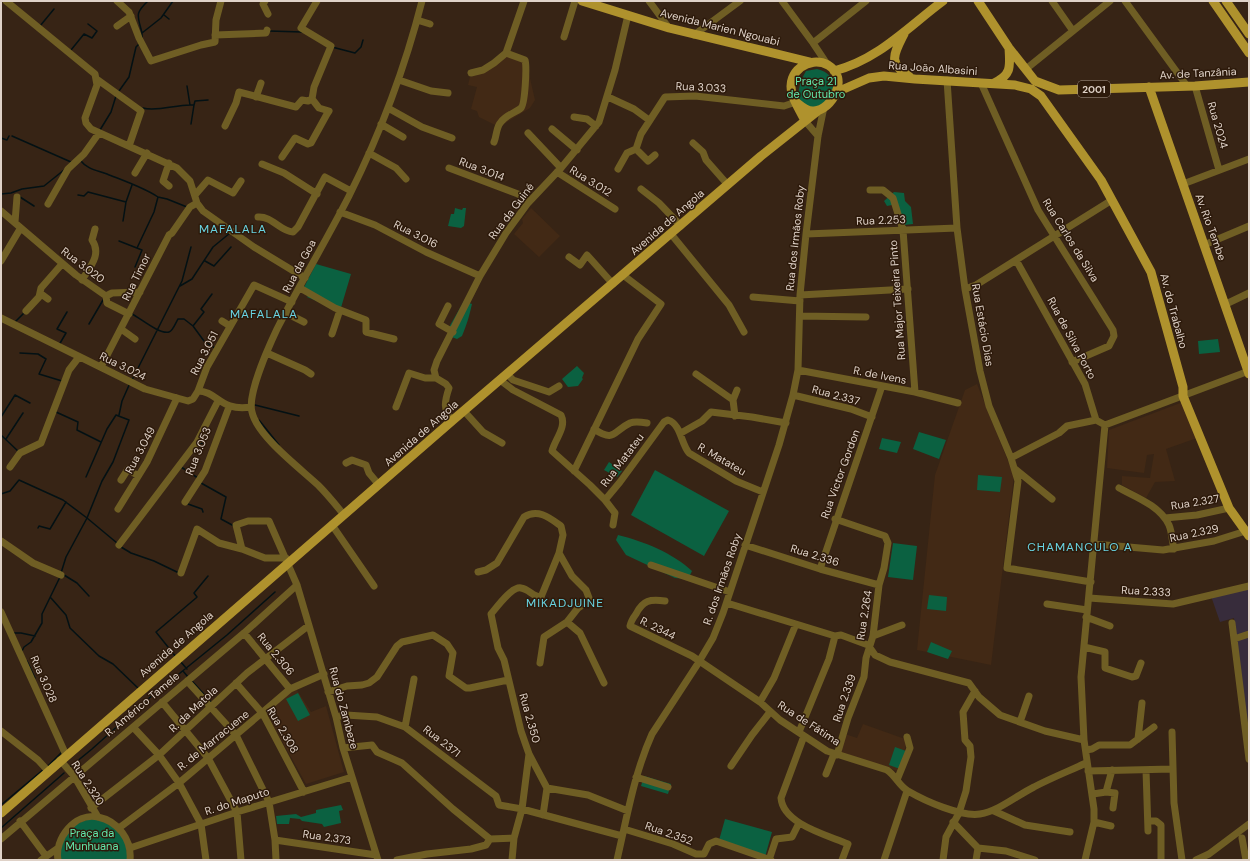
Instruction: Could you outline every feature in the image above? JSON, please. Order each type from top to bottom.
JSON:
[{"type":"main road","name":"Avenida Marien Ngouabi","points":[[582,1],[694,35],[810,62]]},
{"type":"main road","points":[[834,71],[860,63],[905,32],[942,1]]},
{"type":"main road","points":[[978,1],[1009,48],[1026,69]]},
{"type":"main road","points":[[1213,1],[1249,53]]},
{"type":"main road","points":[[1226,1],[1249,34]]},
{"type":"main road","points":[[905,32],[894,54],[895,64],[900,71],[915,79]]},
{"type":"main road","points":[[992,84],[1006,76],[1010,69],[1009,48]]},
{"type":"main road","points":[[783,55],[793,64],[796,71]]},
{"type":"main road","points":[[796,102],[809,111],[821,108],[837,92],[838,81],[834,71],[827,64],[810,62],[796,71],[791,81],[792,92],[796,102],[805,120]]},
{"type":"main road","name":"2001","points":[[1026,69],[1039,84],[1059,90],[1149,87]]},
{"type":"main road","name":"Rua João Albasini","points":[[837,92],[870,78],[884,76],[1015,85],[1031,89]]},
{"type":"main road","name":"Av. de Tanzânia","points":[[1149,87],[1249,82]]},
{"type":"main road","name":"Av. Rio Tembe","points":[[1149,87],[1249,372]]},
{"type":"main road","name":"Av. do Trabalho","points":[[1031,89],[1041,96],[1080,148],[1112,200],[1151,272],[1183,391],[1229,508],[1248,532]]},
{"type":"main road","points":[[1051,110],[1048,102],[1049,98],[1051,94],[1059,90]]},
{"type":"main road","name":"Avenida de Angola","points":[[1,813],[287,560],[344,515],[728,185],[821,108]]},
{"type":"street","points":[[6,1],[91,70],[98,80],[141,112],[129,146]]},
{"type":"street","points":[[117,1],[129,12],[140,40],[151,61],[215,42],[216,20],[221,1]]},
{"type":"street","points":[[312,99],[314,87],[331,46],[301,28],[317,1]]},
{"type":"street","name":"Rua da Goa","points":[[250,407],[266,353],[351,191],[369,153],[399,80],[422,1]]},
{"type":"street","points":[[471,73],[483,70],[506,53],[524,1]]},
{"type":"street","points":[[564,37],[575,1]]},
{"type":"street","points":[[649,1],[669,28]]},
{"type":"street","points":[[694,35],[740,1]]},
{"type":"street","points":[[782,1],[827,64]]},
{"type":"street","points":[[813,43],[866,1]]},
{"type":"street","points":[[1052,1],[1073,31]]},
{"type":"street","points":[[1026,69],[1110,1]]},
{"type":"street","points":[[1125,1],[1191,86]]},
{"type":"street","points":[[264,3],[268,14]]},
{"type":"street","name":"Rua da Guiné","points":[[436,378],[434,370],[437,361],[480,276],[506,233],[528,203],[577,150],[596,126],[608,97],[628,15]]},
{"type":"street","points":[[117,26],[131,16]]},
{"type":"street","points":[[417,20],[430,24]]},
{"type":"street","points":[[215,34],[266,33],[267,30]]},
{"type":"street","points":[[494,142],[500,122],[521,108],[525,102],[524,90],[527,66],[525,60],[506,53]]},
{"type":"street","points":[[98,80],[85,118],[88,126],[99,133],[169,163],[182,171],[190,181],[196,203],[203,211],[242,239],[305,278]]},
{"type":"street","points":[[399,80],[431,91],[448,93]]},
{"type":"street","name":"Rua Estácio Dias","points":[[947,80],[957,228],[965,289],[980,371],[989,406],[1011,458],[1018,481],[1007,568],[1091,582]]},
{"type":"street","points":[[256,97],[261,83]]},
{"type":"street","name":"Rua Carlos da Silva","points":[[981,83],[1038,210],[1053,236],[1112,325],[1114,336],[1110,346],[1072,362]]},
{"type":"street","name":"Rua 2024","points":[[1191,86],[1219,170]]},
{"type":"street","points":[[225,126],[239,92],[296,107],[302,100],[308,101],[312,99]]},
{"type":"street","name":"Rua 3.033","points":[[636,149],[649,120],[664,97],[695,96],[784,106],[796,102]]},
{"type":"street","points":[[608,97],[634,109],[649,120]]},
{"type":"street","points":[[282,157],[295,138],[308,144],[311,143],[329,112],[320,108],[312,99]]},
{"type":"street","points":[[388,108],[449,140]]},
{"type":"street","name":"Rua dos Irmãos Roby","points":[[798,371],[800,298],[821,108]]},
{"type":"street","points":[[574,117],[587,119],[596,126]]},
{"type":"street","points":[[805,120],[818,136]]},
{"type":"street","points":[[381,124],[403,137]]},
{"type":"street","points":[[552,129],[577,150]]},
{"type":"street","points":[[48,204],[68,169],[84,154],[99,133]]},
{"type":"street","name":"Rua 3.012","points":[[528,133],[559,170],[614,209]]},
{"type":"street","points":[[693,143],[703,152],[706,160],[728,185]]},
{"type":"street","points":[[618,169],[626,153],[636,149],[648,161],[655,155]]},
{"type":"street","points":[[135,173],[146,153]]},
{"type":"street","points":[[369,153],[396,168],[406,180]]},
{"type":"street","points":[[1183,184],[1249,159]]},
{"type":"street","points":[[169,163],[163,181],[169,186]]},
{"type":"street","points":[[262,164],[284,173],[317,194]]},
{"type":"street","name":"Rua 3.014","points":[[449,168],[518,194],[528,203]]},
{"type":"street","points":[[258,217],[268,218],[285,229],[293,232],[298,227],[325,177],[351,191]]},
{"type":"street","points":[[195,195],[208,180],[234,193],[241,182]]},
{"type":"street","points":[[641,189],[659,203],[681,226]]},
{"type":"street","name":"Rua Major Teixeira Pinto","points":[[870,190],[883,190],[893,198],[903,230],[915,392]]},
{"type":"street","points":[[15,222],[17,197]]},
{"type":"street","points":[[965,289],[976,285],[1112,200]]},
{"type":"street","name":"Rua Timor","points":[[101,367],[169,235],[172,234],[190,207],[196,203]]},
{"type":"street","name":"Rua 3.020","points":[[1,211],[62,264],[106,296],[112,293],[140,292]]},
{"type":"street","name":"Rua 3.016","points":[[340,212],[375,225],[426,252],[480,276]]},
{"type":"street","points":[[1204,245],[1249,226]]},
{"type":"street","name":"Rua 2.253","points":[[806,234],[957,228]]},
{"type":"street","points":[[1,261],[20,229]]},
{"type":"street","points":[[82,280],[96,259],[96,245],[92,240],[95,229]]},
{"type":"street","points":[[671,234],[729,305],[744,332]]},
{"type":"street","points":[[568,257],[580,265],[587,255],[613,284]]},
{"type":"street","name":"Rua de Silva Porto","points":[[1016,260],[1085,384],[1096,420]]},
{"type":"street","points":[[26,311],[39,297],[41,288],[62,264]]},
{"type":"street","points":[[574,471],[638,339],[661,304],[623,276]]},
{"type":"street","name":"Rua 3.051","points":[[198,391],[207,367],[250,291],[256,285],[292,302]]},
{"type":"street","points":[[300,288],[340,310],[366,320],[366,332],[394,339]]},
{"type":"street","points":[[753,297],[800,298],[908,289]]},
{"type":"street","points":[[40,293],[48,299]]},
{"type":"street","points":[[1226,304],[1249,293]]},
{"type":"street","points":[[106,296],[107,303],[129,314]]},
{"type":"street","points":[[448,306],[439,324],[452,332]]},
{"type":"street","points":[[332,334],[340,310]]},
{"type":"street","points":[[286,313],[304,322]]},
{"type":"street","points":[[800,316],[866,317]]},
{"type":"street","name":"Rua 3.024","points":[[1,318],[145,389],[190,401],[198,391]]},
{"type":"street","points":[[222,321],[230,326]]},
{"type":"street","points":[[121,329],[135,339]]},
{"type":"street","points":[[266,353],[311,374]]},
{"type":"street","points":[[10,468],[20,453],[41,442],[69,370],[79,357]]},
{"type":"street","name":"R. de Ivens","points":[[798,371],[915,392],[958,403]]},
{"type":"street","name":"R. dos Irmãos Roby","points":[[628,811],[636,777],[652,734],[713,638],[730,592],[786,424],[798,371]]},
{"type":"street","points":[[1105,426],[1183,391],[1249,372]]},
{"type":"street","points":[[396,407],[409,373],[425,378],[436,378],[446,384],[449,388],[444,403],[449,416],[453,420]]},
{"type":"street","points":[[696,374],[733,400]]},
{"type":"street","points":[[503,377],[548,392],[559,386]]},
{"type":"street","name":"Rua Matateu","points":[[503,377],[513,390],[561,415],[563,419],[562,429],[552,451],[605,500],[664,422],[671,420],[681,433]]},
{"type":"street","name":"Rua Victor Gordon","points":[[820,569],[835,519],[882,386]]},
{"type":"street","points":[[735,416],[733,400],[737,390]]},
{"type":"street","points":[[198,391],[209,394],[218,401],[257,423]]},
{"type":"street","name":"Rua 2.337","points":[[793,395],[845,408],[872,417]]},
{"type":"street","name":"Rua 3.049","points":[[118,509],[162,432],[178,398]]},
{"type":"street","points":[[118,545],[197,442],[218,401]]},
{"type":"street","points":[[232,408],[250,407],[257,423],[290,462],[318,485],[344,515]]},
{"type":"street","name":"Rua 3.053","points":[[185,502],[205,471],[232,408]]},
{"type":"street","points":[[464,411],[483,432],[502,443]]},
{"type":"street","points":[[681,433],[702,421],[711,412],[752,417],[786,424]]},
{"type":"street","points":[[1011,458],[1059,433],[1067,426],[1096,420],[1105,426]]},
{"type":"street","points":[[594,429],[606,436],[611,436],[631,422],[646,423]]},
{"type":"street","points":[[1085,860],[1094,822],[1093,794],[1086,763],[1081,677],[1105,426]]},
{"type":"street","name":"R. Matateu","points":[[681,433],[683,446],[689,453],[736,481],[764,492]]},
{"type":"street","points":[[346,463],[352,460],[363,463],[379,484]]},
{"type":"street","points":[[121,480],[128,469],[138,476]]},
{"type":"street","points":[[1015,469],[1052,499]]},
{"type":"street","points":[[1119,488],[1144,501],[1165,518],[1169,526],[1174,549]]},
{"type":"street","points":[[605,500],[614,512],[613,525]]},
{"type":"street","name":"Rua 2.327","points":[[1165,518],[1197,515],[1229,508]]},
{"type":"street","points":[[478,572],[486,570],[498,563],[524,517],[530,513],[537,513],[550,518],[561,526],[562,535],[559,553],[572,576],[589,595],[588,600],[578,608],[567,622],[544,637],[540,663]]},
{"type":"street","name":"Rua 2.264","points":[[835,519],[885,536],[888,543],[884,568],[879,585],[873,636],[869,648]]},
{"type":"street","name":"Rua do Zambeze","points":[[242,548],[236,525],[244,522],[266,520],[270,523],[297,585],[308,626],[324,674],[343,748],[377,857]]},
{"type":"street","points":[[332,525],[374,586]]},
{"type":"street","points":[[180,574],[197,529],[219,543],[242,548],[265,558],[287,560]]},
{"type":"street","name":"Rua 2.329","points":[[1094,544],[1152,550],[1174,549],[1248,532]]},
{"type":"street","points":[[1,541],[33,563],[60,575]]},
{"type":"street","name":"Rua 2.336","points":[[745,545],[820,569],[879,585]]},
{"type":"street","name":"Rua 2.350","points":[[512,860],[514,838],[522,808],[529,754],[508,680],[504,660],[498,648],[491,615],[511,591],[520,587],[541,597],[559,553]]},
{"type":"street","points":[[651,565],[730,592]]},
{"type":"street","name":"R. Américo Tamele","points":[[1,839],[244,633],[297,585]]},
{"type":"street","name":"Rua 2.333","points":[[1089,598],[1173,604],[1249,586]]},
{"type":"street","name":"R. 2344","points":[[665,601],[650,599],[645,601],[640,605],[630,626],[692,656],[699,662]]},
{"type":"street","points":[[726,603],[835,636],[841,635],[869,648],[875,655],[890,662],[969,683],[975,692],[1000,715],[1084,740]]},
{"type":"street","points":[[1047,604],[1087,610]]},
{"type":"street","name":"Rua 3.028","points":[[1,612],[63,758]]},
{"type":"street","points":[[1086,617],[1110,626]]},
{"type":"street","points":[[567,622],[580,633],[604,683]]},
{"type":"street","points":[[1232,623],[1249,759]]},
{"type":"street","points":[[760,702],[774,678],[796,624]]},
{"type":"street","name":"R. da Matola","points":[[91,808],[159,755],[236,683],[308,626]]},
{"type":"street","points":[[873,636],[902,626]]},
{"type":"street","name":"Rua 2.306","points":[[244,633],[290,689]]},
{"type":"street","points":[[1234,639],[1249,634]]},
{"type":"street","points":[[328,692],[347,686],[369,683],[377,677],[397,646],[402,642],[430,635],[436,636],[447,644],[454,656],[448,675],[466,688],[508,680]]},
{"type":"street","points":[[835,636],[829,659],[801,734],[781,798],[784,809],[799,823],[849,845],[842,860]]},
{"type":"street","points":[[1084,647],[1105,652],[1105,668],[1132,677],[1136,676],[1141,663]]},
{"type":"street","name":"Rua 2.339","points":[[826,774],[836,754],[864,677],[866,658],[869,648]]},
{"type":"street","name":"Rua de Fátima","points":[[699,662],[760,702],[770,712],[801,734],[836,754],[887,770],[907,791],[959,813],[979,814],[994,811],[1035,786],[1086,763]]},
{"type":"street","name":"R. de Marracuene","points":[[119,828],[179,783],[263,714],[290,689],[324,674]]},
{"type":"street","points":[[405,726],[414,679]]},
{"type":"street","points":[[187,681],[236,735],[269,802],[276,840],[276,860]]},
{"type":"street","name":"Rua 2.308","points":[[236,683],[263,714],[304,792]]},
{"type":"street","points":[[943,860],[946,837],[959,813],[966,791],[971,757],[970,746],[965,740],[963,712],[975,692]]},
{"type":"street","points":[[1020,722],[1029,696]]},
{"type":"street","points":[[162,702],[208,758],[237,812],[241,860]]},
{"type":"street","points":[[1138,739],[1142,703]]},
{"type":"street","points":[[731,766],[770,712]]},
{"type":"street","name":"Rua 2371","points":[[336,717],[352,715],[377,717],[405,726],[496,796],[498,805],[522,808]]},
{"type":"street","points":[[133,727],[159,755],[179,783],[202,824],[206,860]]},
{"type":"street","points":[[1086,750],[1092,749],[1099,745],[1130,745],[1154,727]]},
{"type":"street","points":[[1,732],[38,760],[45,774]]},
{"type":"street","points":[[1172,732],[1174,803],[1182,860]]},
{"type":"street","points":[[897,780],[910,748],[908,736]]},
{"type":"street","points":[[343,748],[372,745],[376,752],[402,762],[453,809],[490,839],[514,838]]},
{"type":"street","points":[[529,754],[547,788],[543,815]]},
{"type":"street","name":"Rua 2.320","points":[[63,758],[91,808],[98,817]]},
{"type":"street","points":[[1088,771],[1172,769]]},
{"type":"street","points":[[1106,792],[1112,770]]},
{"type":"street","points":[[1146,770],[1148,832]]},
{"type":"street","name":"R. do Maputo","points":[[130,848],[237,812],[352,777]]},
{"type":"street","points":[[636,777],[668,787]]},
{"type":"street","points":[[547,788],[588,795],[628,811],[617,860]]},
{"type":"street","points":[[884,860],[907,791]]},
{"type":"street","points":[[1093,794],[1112,792],[1116,796],[1114,808]]},
{"type":"street","points":[[522,808],[543,815],[623,833]]},
{"type":"street","points":[[994,811],[1024,825],[1070,832]]},
{"type":"street","points":[[58,860],[58,848],[61,838],[67,829],[87,818],[98,817],[119,828],[128,841],[130,848],[130,860]]},
{"type":"street","points":[[1148,821],[1156,821],[1161,825],[1161,860]]},
{"type":"street","points":[[20,822],[43,858],[58,848]]},
{"type":"street","points":[[953,822],[978,848],[1006,852],[1035,860]]},
{"type":"street","points":[[1094,822],[1111,826]]},
{"type":"street","points":[[769,860],[776,839],[792,837],[799,823]]},
{"type":"street","points":[[1196,860],[1209,854],[1249,824]]},
{"type":"street","name":"Rua 2.352","points":[[623,833],[673,844],[698,855],[704,854],[709,844],[716,841],[769,860]]},
{"type":"street","points":[[1234,836],[1246,839],[1246,860]]},
{"type":"street","points":[[398,860],[427,854],[471,850],[486,845],[490,839]]},
{"type":"street","name":"Rua 2.373","points":[[276,840],[377,857]]},
{"type":"street","points":[[976,860],[978,848]]},
{"type":"shaded area","points":[[505,54],[526,61],[535,100],[530,108],[499,127],[479,117],[477,111],[471,109],[477,87],[468,85],[470,77],[477,75]]},
{"type":"shaded area","points":[[531,208],[560,236],[539,257],[514,234],[523,223],[522,219]]},
{"type":"shaded area","points":[[977,384],[1014,476],[991,665],[917,650],[935,475],[965,390]]},
{"type":"shaded area","points":[[1183,402],[1197,438],[1166,449],[1175,481],[1155,482],[1146,498],[1122,485],[1122,476],[1150,478],[1154,454],[1147,455],[1144,473],[1107,468],[1109,430]]},
{"type":"shaded area","points":[[1249,585],[1249,752],[1234,618],[1220,622],[1211,596]]},
{"type":"shaded area","points":[[295,687],[311,712],[326,706],[344,772],[306,784],[266,712]]},
{"type":"shaded area","points":[[863,724],[905,739],[907,743],[897,771],[839,752],[845,734],[857,738]]},
{"type":"green space","name":"Praça 21 de Outubro","points":[[817,69],[825,72],[831,77],[833,89],[827,100],[814,109],[798,101],[798,97],[801,82],[806,71]]},
{"type":"green space","points":[[894,192],[904,193],[905,201],[911,207],[913,224],[904,225],[897,204],[887,206],[884,201]]},
{"type":"green space","points":[[455,208],[462,210],[463,208],[466,208],[464,226],[461,228],[448,226],[451,214],[454,214]]},
{"type":"green space","points":[[316,264],[351,274],[340,311],[307,297],[308,296],[302,291]]},
{"type":"green space","points":[[464,301],[472,304],[462,336],[457,339],[449,336],[448,329]]},
{"type":"green space","points":[[1218,339],[1220,352],[1199,354],[1198,341]]},
{"type":"green space","points":[[577,366],[584,373],[583,379],[578,386],[568,387],[562,379]]},
{"type":"green space","points":[[919,432],[946,440],[939,459],[913,449]]},
{"type":"green space","points":[[882,438],[901,442],[897,453],[879,449]]},
{"type":"green space","points":[[609,462],[622,471],[617,477],[604,470]]},
{"type":"green space","points":[[655,470],[729,511],[704,556],[631,515]]},
{"type":"green space","points":[[978,475],[1002,477],[1000,492],[977,490]]},
{"type":"green space","points":[[618,535],[647,544],[667,553],[692,571],[688,579],[675,578],[626,555],[616,540]]},
{"type":"green space","points":[[893,543],[917,546],[913,580],[888,577]]},
{"type":"green space","points":[[929,595],[947,597],[946,611],[927,609]]},
{"type":"green space","points":[[931,642],[952,651],[948,659],[927,652]]},
{"type":"green space","points":[[298,693],[310,715],[298,721],[286,699]]},
{"type":"green space","points":[[895,747],[906,751],[900,769],[889,765]]},
{"type":"green space","points":[[644,776],[671,784],[668,794],[641,786]]},
{"type":"green space","points":[[341,805],[343,810],[339,811],[341,823],[324,827],[322,824],[290,818],[289,824],[277,824],[276,816],[296,814],[301,817],[316,813],[316,810]]},
{"type":"green space","name":"Praça da Munhuana","points":[[97,818],[111,825],[120,834],[126,845],[128,860],[59,860],[62,840],[65,834],[77,824]]},
{"type":"green space","points":[[725,819],[772,832],[765,857],[718,844]]},
{"type":"waterway","points":[[148,1],[141,9],[138,16],[142,33],[161,18],[173,1]]},
{"type":"waterway","points":[[40,26],[54,9]]},
{"type":"waterway","points":[[164,15],[169,19]]},
{"type":"waterway","points":[[71,50],[84,34],[92,38],[97,31],[88,24]]},
{"type":"waterway","points":[[269,31],[302,32]]},
{"type":"waterway","points":[[142,33],[142,39]]},
{"type":"waterway","points":[[332,47],[355,53],[361,47],[363,40]]},
{"type":"waterway","points":[[119,91],[129,77],[136,47],[139,44]]},
{"type":"waterway","points":[[143,108],[160,109],[190,105],[187,86]]},
{"type":"waterway","points":[[100,130],[111,112],[116,96]]},
{"type":"waterway","points":[[194,105],[195,101],[208,100]]},
{"type":"waterway","points":[[191,105],[194,105],[191,124]]},
{"type":"waterway","points":[[1,138],[7,140],[9,136]]},
{"type":"waterway","points":[[12,136],[71,162]]},
{"type":"waterway","points":[[80,160],[92,169],[133,184],[158,197],[187,207]]},
{"type":"waterway","points":[[1,194],[44,186],[64,170]]},
{"type":"waterway","points":[[78,195],[84,196],[88,192],[126,202],[132,185]]},
{"type":"waterway","points":[[20,197],[34,206]]},
{"type":"waterway","points":[[137,248],[154,212],[158,197]]},
{"type":"waterway","points":[[123,221],[126,202]]},
{"type":"waterway","points":[[180,286],[192,279],[213,247],[230,233]]},
{"type":"waterway","points":[[119,241],[142,250],[135,267]]},
{"type":"waterway","points":[[132,380],[182,281],[191,247]]},
{"type":"waterway","points":[[205,261],[214,266],[231,247]]},
{"type":"waterway","points":[[132,314],[155,329],[169,332],[178,319],[184,319],[193,326],[204,312],[201,309],[212,294]]},
{"type":"waterway","points":[[89,324],[103,300]]},
{"type":"waterway","points":[[15,322],[25,312]]},
{"type":"waterway","points":[[59,345],[66,333],[57,329],[67,312]]},
{"type":"waterway","points":[[193,326],[204,341],[215,348]]},
{"type":"waterway","points":[[20,353],[38,354],[46,359],[39,374],[62,381]]},
{"type":"waterway","points":[[119,415],[122,401],[130,383]]},
{"type":"waterway","points":[[1,417],[15,395],[30,403]]},
{"type":"waterway","points":[[255,405],[299,416]]},
{"type":"waterway","points":[[56,412],[78,422],[77,430],[101,442]]},
{"type":"waterway","points":[[6,439],[23,413]]},
{"type":"waterway","points":[[86,477],[107,429],[116,415],[129,420],[113,462],[102,481],[87,518],[117,543]]},
{"type":"waterway","points":[[259,420],[279,445]]},
{"type":"waterway","points":[[1,435],[19,452]]},
{"type":"waterway","points":[[200,443],[204,444]]},
{"type":"waterway","points":[[181,467],[198,478]]},
{"type":"waterway","points":[[1,494],[10,491],[19,480],[63,500],[87,518],[66,557],[61,573]]},
{"type":"waterway","points":[[201,483],[226,497],[221,519],[234,526]]},
{"type":"waterway","points":[[38,528],[39,526],[50,529],[66,502]]},
{"type":"waterway","points":[[188,504],[202,509],[203,512]]},
{"type":"waterway","points":[[121,547],[131,553],[154,561],[179,573]]},
{"type":"waterway","points":[[64,575],[77,583],[89,596]]},
{"type":"waterway","points":[[176,657],[156,632],[197,597],[194,593],[208,576]]},
{"type":"waterway","points":[[22,651],[24,647],[31,642],[42,623],[42,614],[60,577]]},
{"type":"waterway","points":[[70,767],[148,699],[227,635],[275,592]]},
{"type":"waterway","points":[[51,598],[66,615],[70,628],[99,656],[113,664],[139,689]]},
{"type":"waterway","points":[[13,633],[35,636]]},
{"type":"waterway","points":[[27,661],[35,678]]},
{"type":"waterway","points":[[180,661],[187,669]]},
{"type":"waterway","points":[[183,671],[188,677]]},
{"type":"waterway","points":[[192,681],[211,702]]},
{"type":"waterway","points":[[47,767],[63,751]]},
{"type":"waterway","points":[[1,805],[44,769]]},
{"type":"waterway","points":[[1,828],[64,773]]},
{"type":"district","name":"MAFALALA","points":[[233,229]]},
{"type":"district","name":"MAFALALA","points":[[264,314]]},
{"type":"district","name":"CHAMANCULO A","points":[[1080,547]]},
{"type":"district","name":"MIKADJUINE","points":[[565,603]]}]
